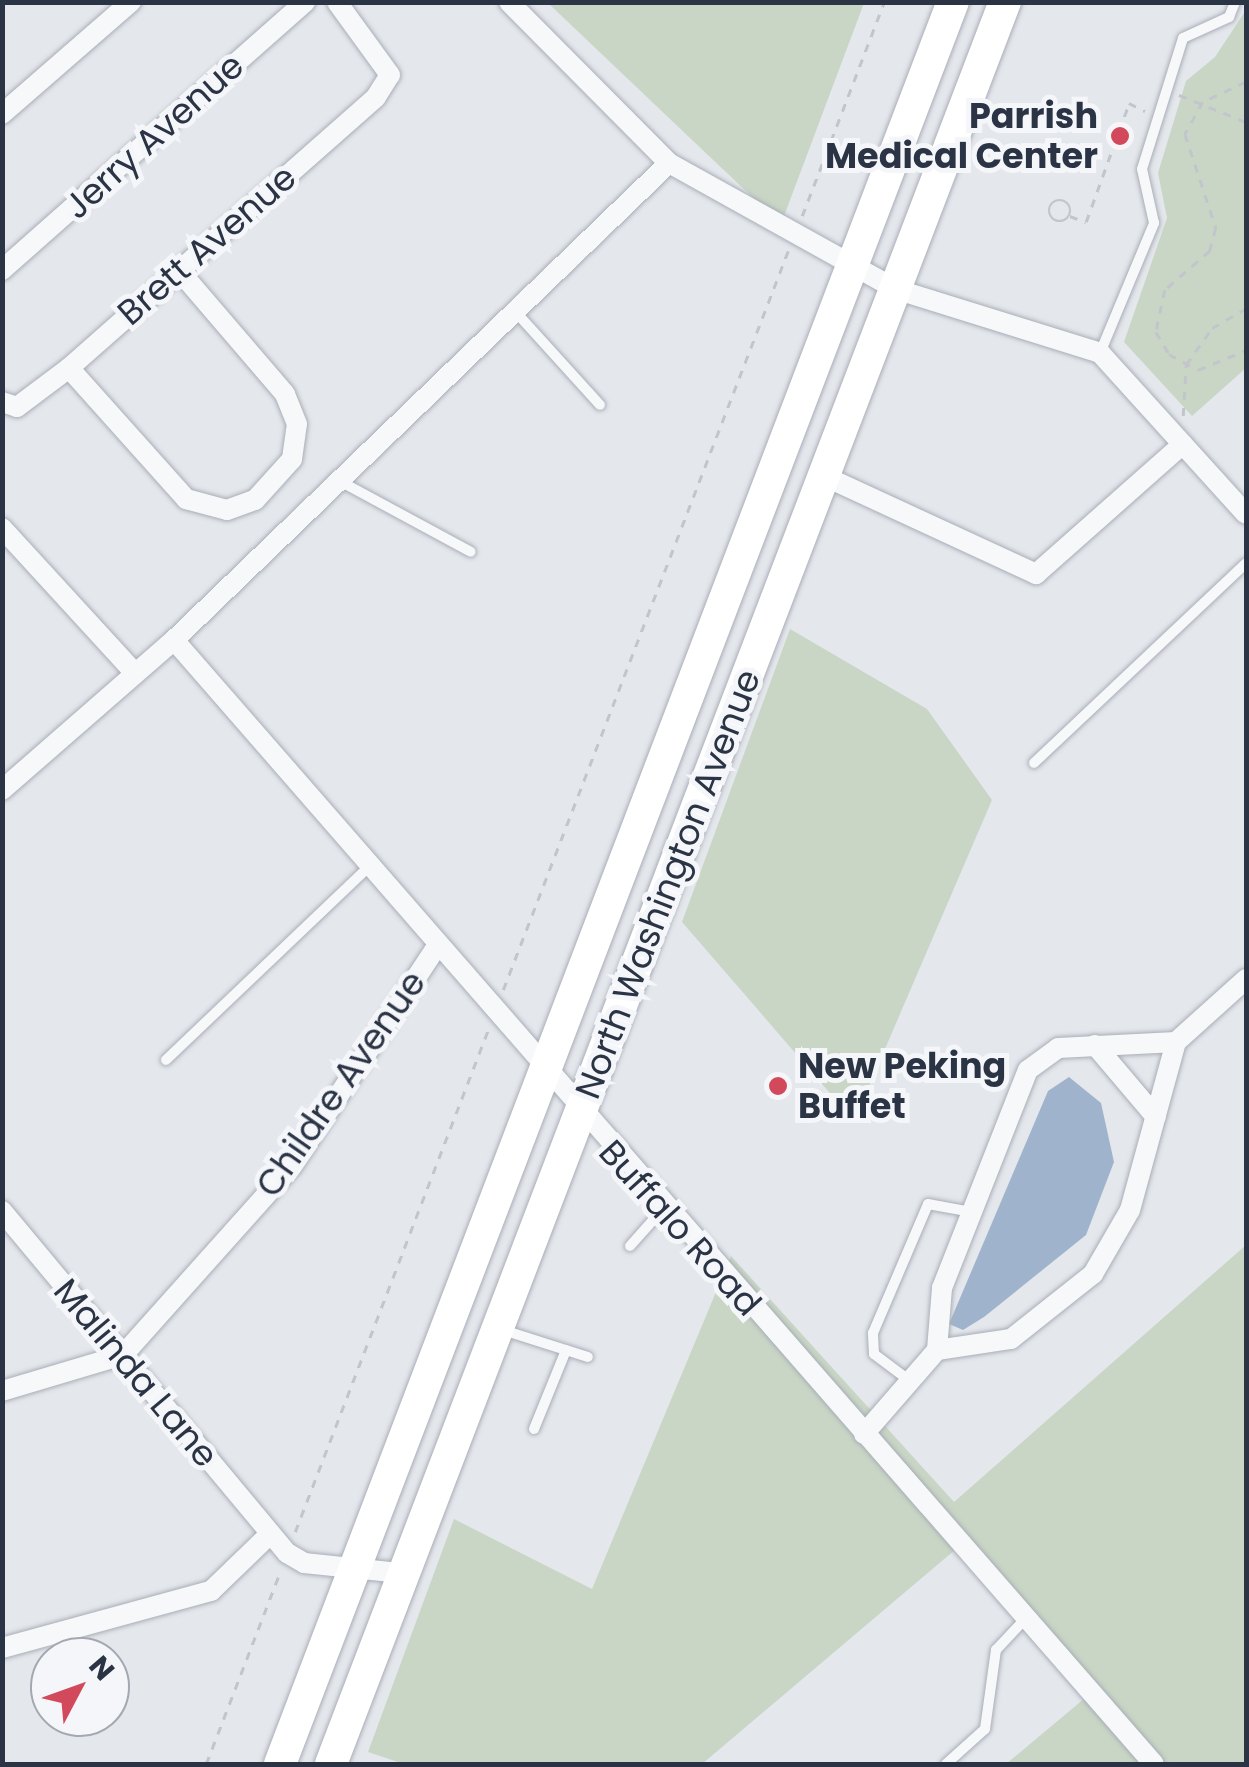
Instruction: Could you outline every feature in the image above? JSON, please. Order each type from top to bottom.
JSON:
[{"type":"main road","name":"North Washington Avenue","points":[[280,1764],[349,1570],[953,2]]},
{"type":"main road","name":"North Washington Avenue","points":[[330,1764],[1005,2]]},
{"type":"street","points":[[2,114],[131,2]]},
{"type":"street","name":"Jerry Avenue","points":[[2,270],[305,2]]},
{"type":"street","name":"Brett Avenue","points":[[10,404],[69,368],[376,97],[390,75],[337,2]]},
{"type":"street","points":[[511,4],[668,162],[895,290],[1100,353],[1186,434],[1246,514]]},
{"type":"street","points":[[2,790],[174,640],[335,479],[668,162]]},
{"type":"street","points":[[69,368],[186,499],[227,510],[255,500],[292,459],[296,424],[285,394],[178,269]]},
{"type":"street","points":[[824,476],[1036,574],[1186,434]]},
{"type":"street","points":[[2,528],[135,673]]},
{"type":"street","name":"Buffalo Road","points":[[174,640],[580,1114],[1154,1764]]},
{"type":"street","name":"Childre Avenue","points":[[123,1355],[292,1166],[436,946]]},
{"type":"street","points":[[864,1434],[937,1350],[1010,1338],[1093,1274],[1130,1210],[1176,1042],[1246,978]]},
{"type":"street","points":[[937,1350],[934,1315],[1028,1070],[1058,1048],[1176,1042]]},
{"type":"street","points":[[1095,1045],[1156,1117]]},
{"type":"street","name":"Malinda Lane","points":[[2,1212],[287,1553]]},
{"type":"street","points":[[2,1391],[123,1355]]},
{"type":"street","points":[[2,1648],[211,1591],[270,1534]]},
{"type":"street","points":[[287,1553],[349,1570],[401,1573]]},
{"type":"lane","points":[[1100,353],[1154,223],[1142,169],[1183,38],[1229,17],[1236,2]]},
{"type":"lane","points":[[514,310],[600,405]]},
{"type":"lane","points":[[335,479],[472,552]]},
{"type":"lane","points":[[1034,763],[1246,563]]},
{"type":"lane","points":[[166,1060],[369,867]]},
{"type":"lane","points":[[910,1381],[874,1354],[872,1333],[928,1204],[972,1212]]},
{"type":"lane","points":[[630,1246],[663,1209]]},
{"type":"lane","points":[[497,1329],[588,1357]]},
{"type":"lane","points":[[534,1429],[566,1350]]},
{"type":"lane","points":[[946,1764],[985,1729],[996,1650],[1025,1619]]},
{"type":"path","points":[[206,1764],[884,2]]},
{"type":"path","points":[[1246,82],[1204,102],[1185,134],[1216,228],[1210,251],[1165,290],[1156,312],[1156,332],[1186,365],[1214,367],[1246,350]]},
{"type":"path","points":[[1175,94],[1204,102],[1246,122]]},
{"type":"path","points":[[1070,216],[1064,200],[1051,204],[1054,220],[1070,216],[1086,222],[1129,103],[1158,117]]},
{"type":"path","points":[[1186,434],[1186,365],[1212,328],[1246,308]]},
{"type":"green space","points":[[548,3],[864,3],[781,224],[710,157]]},
{"type":"green space","points":[[1246,10],[1246,368],[1192,416],[1124,342],[1167,218],[1158,173],[1186,81],[1215,57]]},
{"type":"green space","points":[[790,629],[927,709],[992,800],[854,1121],[682,922]]},
{"type":"green space","points":[[1246,1245],[1246,1764],[1006,1764],[1085,1698],[956,1549],[702,1764],[404,1764],[368,1752],[454,1519],[592,1589],[731,1256],[954,1502]]},
{"type":"water","points":[[1069,1077],[1101,1103],[1114,1162],[1086,1235],[984,1317],[963,1330],[949,1324],[1048,1091]]},
{"type":"place","name":"Parrish Medical Center","points":[[1120,136]]},
{"type":"place","name":"New Peking Buffet","points":[[778,1086]]}]
